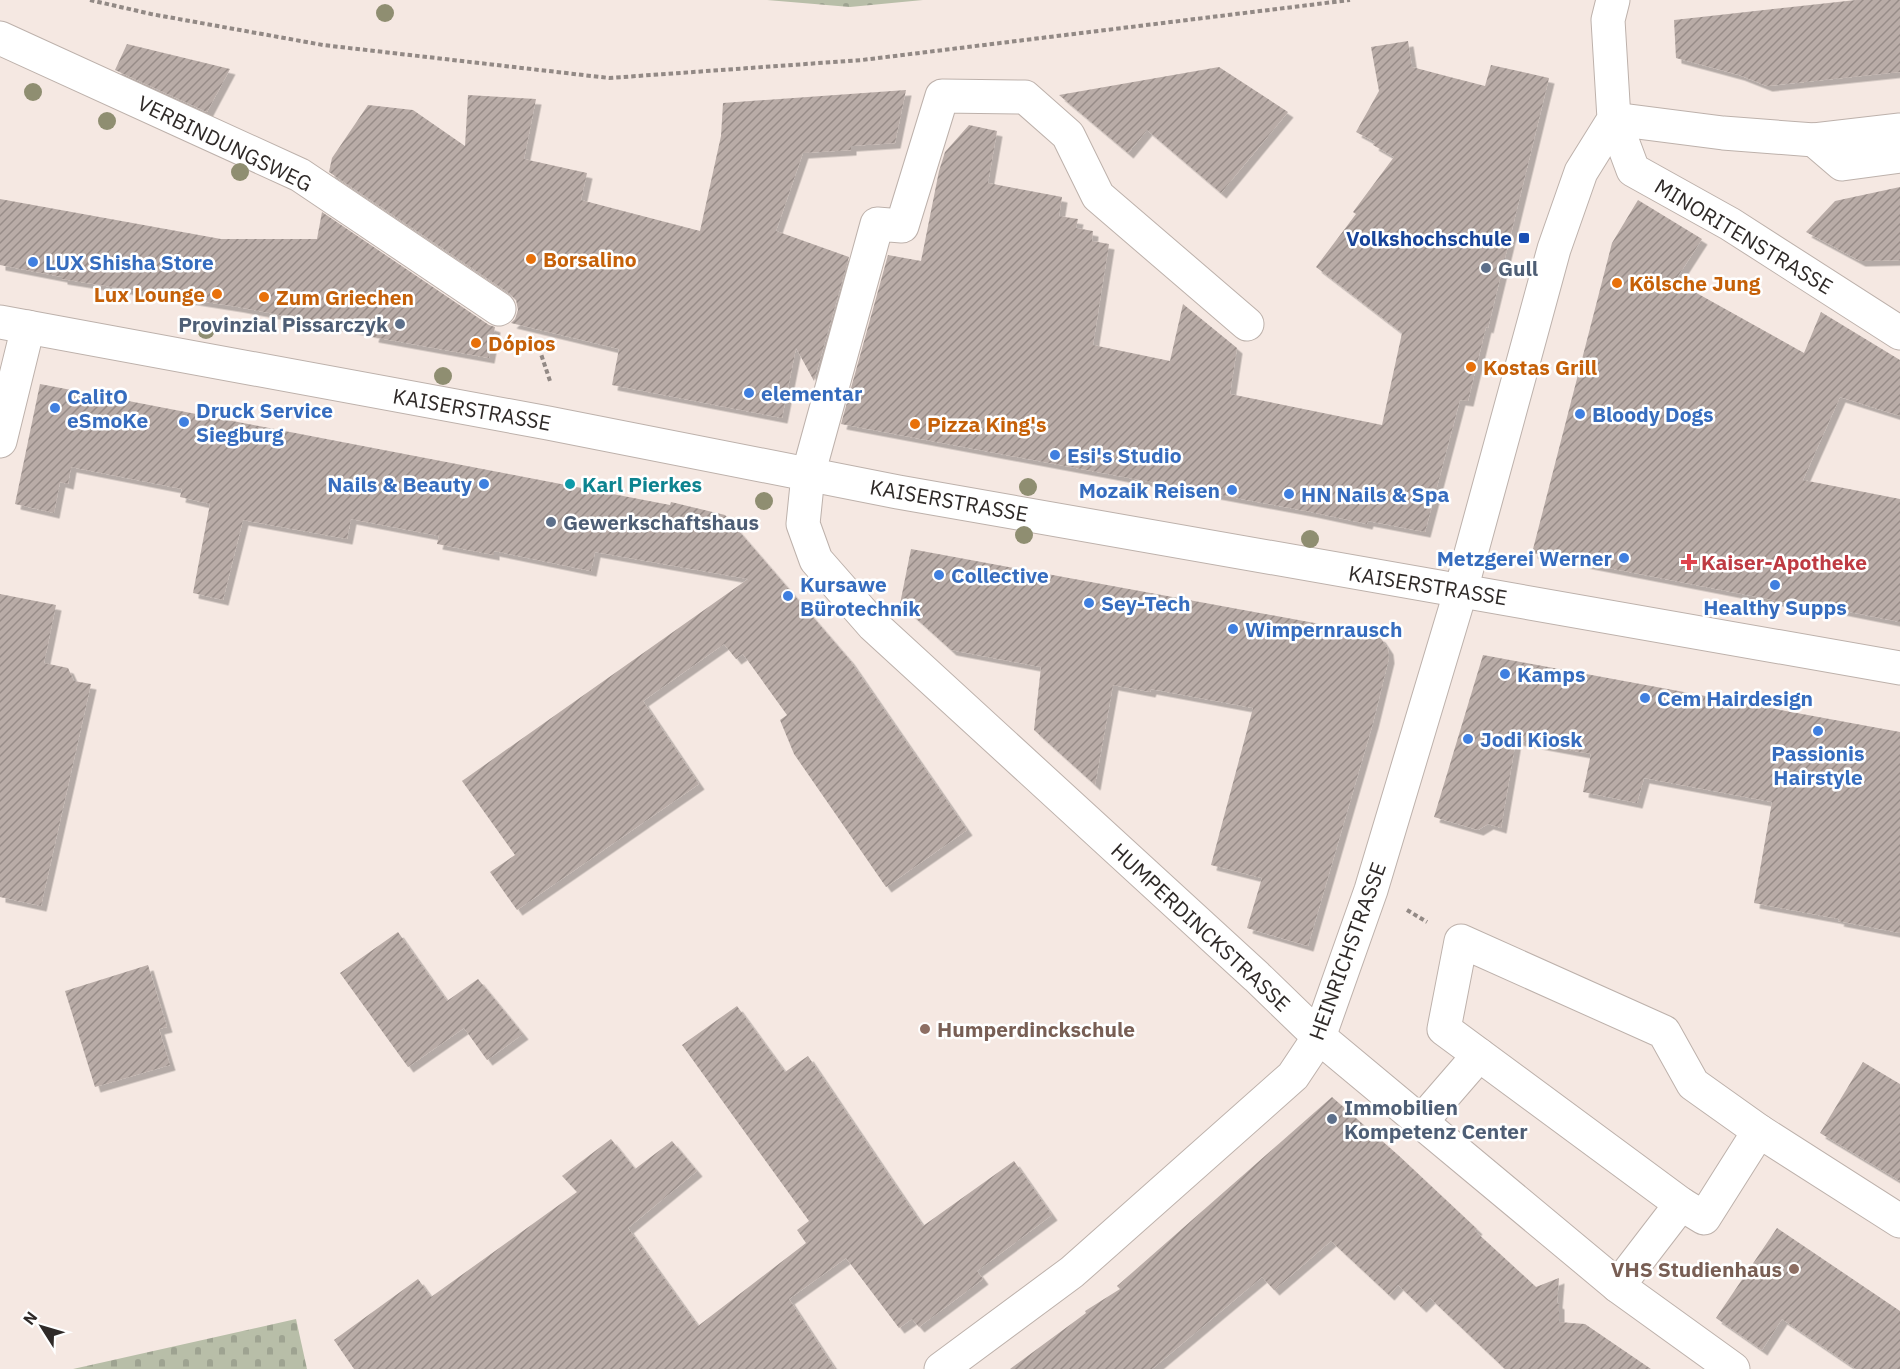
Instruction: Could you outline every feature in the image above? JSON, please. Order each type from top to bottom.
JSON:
[{"type":"street","name":"MINORITENSTRASSE","points":[[1612,0],[1608,20],[1614,119],[1633,170],[1730,224],[1900,333]]},
{"type":"street","name":"VERBINDUNGSWEG","points":[[0,38],[300,176],[499,309]]},
{"type":"street","name":"HUMPERDINCKSTRASSE","points":[[1247,324],[1098,196],[1068,135],[1024,97],[942,96],[902,226],[877,224],[808,475],[803,524],[816,560],[873,626],[1257,977],[1319,1037],[1618,1286],[1733,1369]]},
{"type":"street","points":[[1614,119],[1723,133],[1814,140],[1900,130]]},
{"type":"street","name":"HEINRICHSTRASSE","points":[[942,1369],[1072,1272],[1293,1076],[1319,1037],[1371,890],[1461,590],[1554,249],[1581,172],[1614,119]]},
{"type":"street","points":[[1814,140],[1842,164],[1900,156]]},
{"type":"street","points":[[0,441],[14,325]]},
{"type":"street","name":"KAISERSTRASSE","points":[[14,325],[548,423],[808,475],[1339,571],[1461,590],[1900,668]]},
{"type":"street","points":[[1759,1131],[1704,1218],[1681,1204],[1444,1029],[1461,941],[1664,1032],[1692,1084],[1759,1131],[1900,1221]]},
{"type":"street","points":[[1421,1122],[1479,1055]]},
{"type":"street","points":[[1618,1286],[1681,1204]]},
{"type":"path","points":[[90,0],[151,14],[323,45],[609,78],[862,60],[1350,0]]},
{"type":"path","points":[[499,309],[530,336],[540,351],[553,392],[548,423]]},
{"type":"path","points":[[1371,890],[1461,941]]},
{"type":"green space","points":[[767,0],[923,0],[850,7]]},
{"type":"green space","points":[[296,1319],[307,1369],[73,1369]]},
{"type":"building","points":[[1856,0],[1900,0],[1900,72],[1767,86],[1739,75],[1676,58],[1674,20]]},
{"type":"building","points":[[1408,41],[1412,67],[1450,77],[1485,86],[1491,65],[1549,78],[1488,328],[1486,327],[1468,401],[1460,400],[1425,532],[1368,521],[1367,524],[841,424],[888,255],[921,261],[945,152],[969,125],[997,131],[988,183],[1062,197],[1059,216],[1078,219],[1076,228],[1093,231],[1092,241],[1109,244],[1093,345],[1170,361],[1183,304],[1237,348],[1230,394],[1382,425],[1402,333],[1316,267],[1356,214],[1353,212],[1394,157],[1373,145],[1375,142],[1356,132],[1379,91],[1371,47]]},
{"type":"building","points":[[127,44],[230,69],[207,112],[115,70]]},
{"type":"building","points":[[1219,67],[1288,112],[1221,193],[1147,130],[1128,153],[1059,95]]},
{"type":"building","points":[[906,90],[895,143],[851,146],[851,150],[803,153],[776,231],[849,257],[814,381],[796,348],[782,418],[612,385],[619,349],[511,323],[518,310],[516,300],[509,293],[329,172],[332,158],[368,105],[413,110],[465,146],[468,95],[536,99],[524,159],[587,173],[581,200],[700,231],[721,136],[723,103]]},
{"type":"building","points":[[1900,187],[1900,260],[1860,261],[1806,232],[1835,201]]},
{"type":"building","points":[[0,199],[221,239],[317,239],[322,212],[495,327],[489,358],[373,337],[374,333],[238,307],[62,279],[62,277],[0,265]]},
{"type":"building","points":[[1638,200],[1702,239],[1675,281],[1804,353],[1821,312],[1900,360],[1900,416],[1840,397],[1803,480],[1900,499],[1900,622],[1830,608],[1829,611],[1532,553],[1612,243]]},
{"type":"building","points":[[40,384],[670,505],[671,502],[725,515],[849,659],[967,830],[886,887],[794,754],[780,720],[787,715],[743,654],[736,659],[724,644],[643,701],[699,784],[517,910],[490,872],[515,855],[462,781],[748,579],[595,552],[591,571],[494,551],[494,555],[437,544],[439,536],[351,519],[347,539],[243,520],[223,600],[193,593],[210,504],[180,497],[182,489],[71,467],[68,484],[60,482],[54,513],[15,504]]},
{"type":"building","points":[[911,549],[1374,634],[1380,637],[1388,649],[1389,658],[1373,723],[1308,946],[1247,928],[1262,878],[1211,865],[1253,708],[1151,689],[1150,692],[1113,685],[1095,785],[1034,730],[1041,667],[951,650],[900,604]]},
{"type":"building","points":[[0,594],[56,605],[44,663],[68,668],[74,681],[91,684],[41,906],[0,897]]},
{"type":"building","points":[[1483,655],[1900,732],[1900,933],[1754,903],[1772,802],[1644,778],[1637,803],[1583,792],[1591,754],[1516,740],[1501,828],[1488,824],[1478,830],[1434,817]]},
{"type":"building","points":[[398,932],[447,1001],[478,979],[523,1034],[487,1060],[464,1028],[408,1067],[340,973]]},
{"type":"building","points":[[148,965],[167,1027],[159,1029],[170,1065],[95,1087],[65,991]]},
{"type":"building","points":[[737,1006],[785,1072],[808,1056],[923,1226],[1014,1161],[1052,1215],[977,1271],[983,1279],[919,1327],[912,1319],[899,1328],[846,1258],[789,1299],[835,1369],[354,1369],[334,1340],[418,1279],[431,1297],[577,1192],[562,1176],[611,1139],[635,1169],[672,1141],[697,1171],[628,1228],[698,1326],[806,1243],[797,1230],[809,1221],[682,1045]]},
{"type":"building","points":[[1863,1062],[1900,1084],[1900,1181],[1820,1133]]},
{"type":"building","points":[[1332,1097],[1398,1155],[1536,1287],[1559,1278],[1557,1303],[1559,1304],[1559,1322],[1585,1324],[1651,1369],[1505,1369],[1430,1298],[1421,1307],[1398,1285],[1389,1295],[1331,1241],[1274,1290],[1262,1277],[1152,1369],[1010,1369],[1086,1313],[1085,1311],[1120,1289],[1117,1286]]},
{"type":"building","name":"VHS Studienhaus","points":[[1777,1228],[1900,1311],[1900,1369],[1856,1369],[1782,1319],[1762,1350],[1716,1318]]},
{"type":"place","name":"Volkshochschule","points":[[1524,238]]},
{"type":"place","name":"Borsalino","points":[[531,259]]},
{"type":"place","name":"LUX Shisha Store","points":[[33,262]]},
{"type":"place","name":"Gull","points":[[1486,268]]},
{"type":"place","name":"Kölsche Jung","points":[[1617,283]]},
{"type":"place","name":"Lux Lounge","points":[[217,294]]},
{"type":"place","name":"Zum Griechen","points":[[264,297]]},
{"type":"place","name":"Provinzial Pissarczyk","points":[[400,324]]},
{"type":"place","name":"Dópios","points":[[476,343]]},
{"type":"place","name":"Kostas Grill","points":[[1471,367]]},
{"type":"place","name":"elementar","points":[[749,393]]},
{"type":"place","name":"CalitO eSmoKe","points":[[55,408]]},
{"type":"place","name":"Bloody Dogs","points":[[1580,414]]},
{"type":"place","name":"Druck Service Siegburg","points":[[184,422]]},
{"type":"place","name":"Pizza King's","points":[[915,424]]},
{"type":"place","name":"Esi's Studio","points":[[1055,455]]},
{"type":"place","name":"Nails & Beauty","points":[[484,484]]},
{"type":"place","name":"Karl Pierkes","points":[[570,484]]},
{"type":"place","name":"Mozaik Reisen","points":[[1232,490]]},
{"type":"place","name":"HN Nails & Spa","points":[[1289,494]]},
{"type":"place","name":"Gewerkschaftshaus","points":[[551,522]]},
{"type":"place","name":"Metzgerei Werner","points":[[1624,558]]},
{"type":"place","name":"Kaiser-Apotheke","points":[[1689,562]]},
{"type":"place","name":"Collective","points":[[939,575]]},
{"type":"place","name":"Healthy Supps","points":[[1775,585]]},
{"type":"place","name":"Kursawe Bürotechnik","points":[[788,596]]},
{"type":"place","name":"Sey-Tech","points":[[1089,603]]},
{"type":"place","name":"Wimpernrausch","points":[[1233,629]]},
{"type":"place","name":"Kamps","points":[[1505,674]]},
{"type":"place","name":"Cem Hairdesign","points":[[1645,698]]},
{"type":"place","name":"Passionis Hairstyle","points":[[1818,731]]},
{"type":"place","name":"Jodi Kiosk","points":[[1468,739]]},
{"type":"place","name":"Humperdinckschule","points":[[925,1029]]},
{"type":"place","name":"Immobilien Kompetenz Center","points":[[1332,1119]]},
{"type":"place","name":"VHS Studienhaus","points":[[1794,1269]]}]
